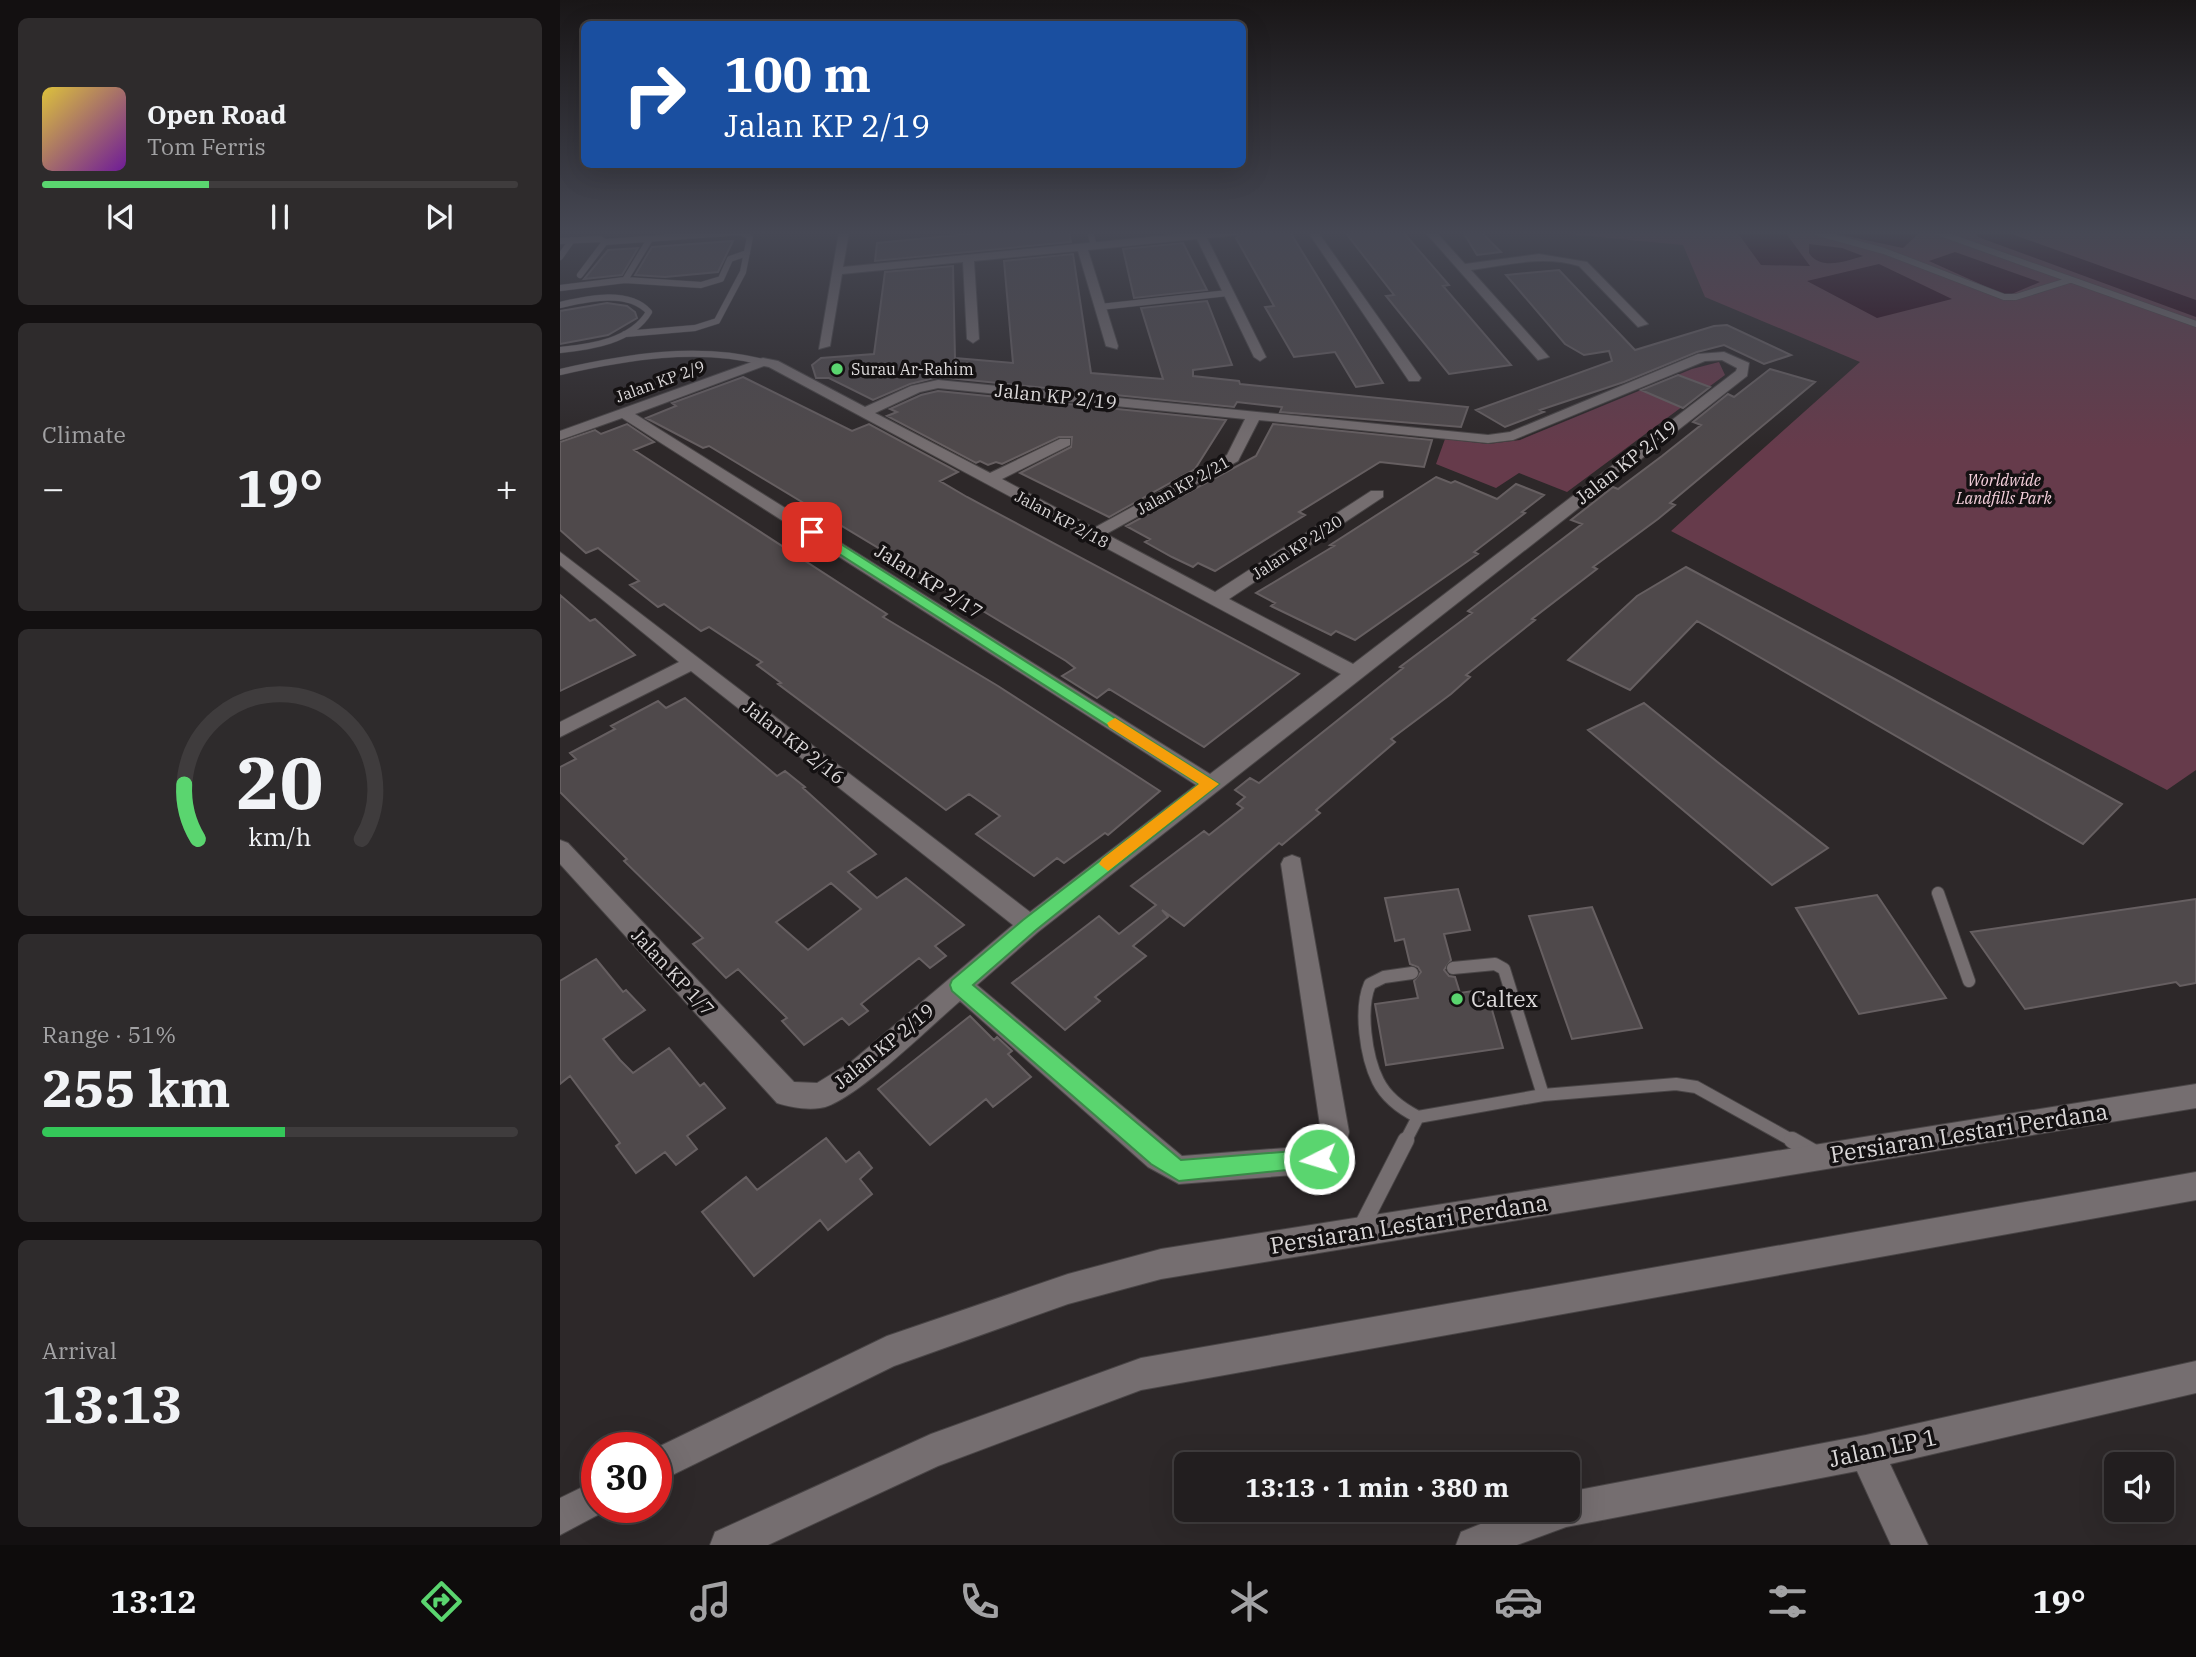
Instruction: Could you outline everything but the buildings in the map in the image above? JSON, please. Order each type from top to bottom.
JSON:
[{"type":"street","points":[[824,346],[831,304]]},
{"type":"street","points":[[971,304],[973,339]]},
{"type":"street","points":[[1233,304],[1259,357]]},
{"type":"street","points":[[1363,304],[1414,378]]},
{"type":"street","points":[[1495,304],[1542,356]]},
{"type":"street","points":[[1622,304],[1642,324]]},
{"type":"street","points":[[1100,307],[1112,346]]},
{"type":"street","name":"Jalan KP 2/19","points":[[787,1094],[821,1096],[860,1071],[1030,925],[1742,373],[1744,366],[1724,356],[1703,357],[1513,436],[1488,439],[938,384],[916,389],[863,413]]},
{"type":"street","name":"Jalan KP 2/18","points":[[768,363],[1353,672]]},
{"type":"street","name":"Jalan KP 2/9","points":[[560,436],[768,363]]},
{"type":"street","name":"Jalan KP 2/17","points":[[624,413],[1211,784]]},
{"type":"street","name":"Jalan KP 2/21","points":[[1093,535],[1233,458],[1254,416]]},
{"type":"street","points":[[988,480],[1065,442]]},
{"type":"street","name":"Jalan KP 2/20","points":[[1216,599],[1377,494]]},
{"type":"street","name":"Jalan KP 2/16","points":[[560,556],[692,663],[1030,925]]},
{"type":"street","points":[[560,730],[692,663]]},
{"type":"street","name":"Jalan KP 1/7","points":[[560,849],[787,1094]]},
{"type":"street","points":[[959,985],[1158,1157],[1179,1170],[1319,1159],[1332,1145],[1335,1132],[1292,864]]},
{"type":"street","name":"Persiaran Lestari Perdana","points":[[672,1458],[887,1352],[1068,1289],[1161,1264],[2196,1097]]},
{"type":"street","points":[[728,1545],[931,1451],[1141,1374],[2196,1186]]},
{"type":"street","name":"Jalan LP 1","points":[[1580,1507],[1866,1452],[2196,1377]]},
{"type":"street","points":[[1866,1452],[1910,1545]]},
{"type":"street","points":[[560,1517],[581,1506]]},
{"type":"street","name":"Jalan LP 1","points":[[1474,1545],[1535,1522]]},
{"type":"lane","points":[[625,334],[647,317],[649,312],[642,304]]},
{"type":"lane","points":[[560,350],[598,343],[625,334],[695,328],[717,321],[726,304]]},
{"type":"lane","points":[[1100,307],[1127,304]]},
{"type":"lane","points":[[2139,304],[2196,324]]},
{"type":"lane","points":[[560,372],[597,362],[675,355],[725,356],[768,363]]},
{"type":"lane","points":[[1938,893],[1969,981]]},
{"type":"lane","points":[[1453,968],[1495,964],[1504,969],[1543,1095]]},
{"type":"lane","points":[[1412,973],[1372,982],[1366,989],[1366,1010],[1376,1078],[1404,1110],[1418,1117],[1543,1095],[1676,1084],[1696,1087],[1821,1156]]},
{"type":"lane","points":[[1359,1232],[1418,1117]]},
{"type":"green space","name":"Worldwide Landfills Park","points":[[1722,304],[2196,304],[2196,770],[2167,790],[1671,531],[1860,362]]},
{"type":"green space","points":[[1719,362],[1725,375],[1567,492],[1519,473],[1496,488],[1436,464],[1445,439],[1488,444],[1520,440],[1692,369]]},
{"type":"shaded area","points":[[1851,304],[1932,304],[1877,318]]},
{"type":"waterway","points":[[2183,304],[2196,309]]},
{"type":"slow traffic","points":[[1108,864],[1211,784],[1115,723]]},
{"type":"place","name":"Surau Ar-Rahim","points":[[837,369]]},
{"type":"place","name":"Caltex","points":[[1457,999]]},
{"type":"route","points":[[812,532],[1211,784],[1030,925],[959,985],[1158,1157],[1179,1170],[1319,1159]]}]
